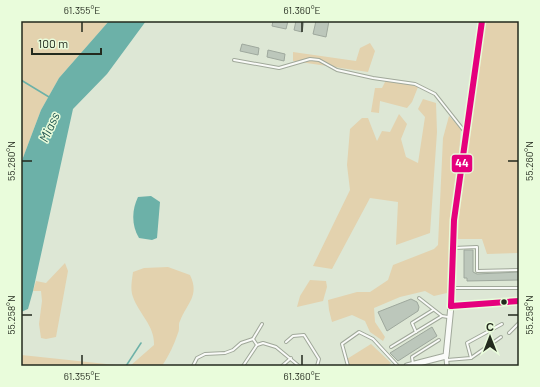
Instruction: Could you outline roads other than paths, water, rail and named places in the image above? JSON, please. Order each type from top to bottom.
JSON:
[{"type":"main road","points":[[409,365],[446,358],[451,306],[452,248],[455,205],[482,21]]},
{"type":"main road","points":[[451,306],[519,301]]},
{"type":"street","points":[[446,358],[447,366]]},
{"type":"lane","points":[[234,60],[279,68],[310,59],[319,60],[337,70],[373,78],[415,84],[435,94],[465,132]]},
{"type":"lane","points":[[452,248],[477,247],[477,271],[519,270]]},
{"type":"lane","points":[[451,288],[519,288]]},
{"type":"lane","points":[[419,298],[442,316],[450,318]]},
{"type":"lane","points":[[416,332],[412,323],[433,310]]},
{"type":"lane","points":[[390,347],[442,316]]},
{"type":"lane","points":[[193,366],[197,358],[205,354],[225,353],[253,339],[262,324]]},
{"type":"lane","points":[[471,358],[467,343],[502,324]]},
{"type":"lane","points":[[509,332],[519,324]]},
{"type":"lane","points":[[348,366],[342,344],[359,332],[372,338],[398,366]]},
{"type":"lane","points":[[286,342],[293,336],[304,335],[319,359],[317,366]]},
{"type":"lane","points":[[446,358],[471,358],[501,337]]},
{"type":"lane","points":[[253,339],[258,345]]},
{"type":"lane","points":[[409,365],[412,357],[439,340]]},
{"type":"lane","points":[[243,366],[258,345],[263,342],[276,347],[300,366]]},
{"type":"lane","points":[[282,366],[291,358]]},
{"type":"water","name":"Miass","points":[[109,21],[146,21],[107,74],[73,109],[33,291],[28,309],[21,312],[21,163],[41,110],[59,78]]},
{"type":"water","points":[[151,196],[160,202],[157,238],[152,240],[139,238],[136,233],[133,217],[134,207],[138,197]]},
{"type":"waterway","points":[[21,80],[49,97]]},
{"type":"waterway","points":[[126,366],[141,343]]}]
